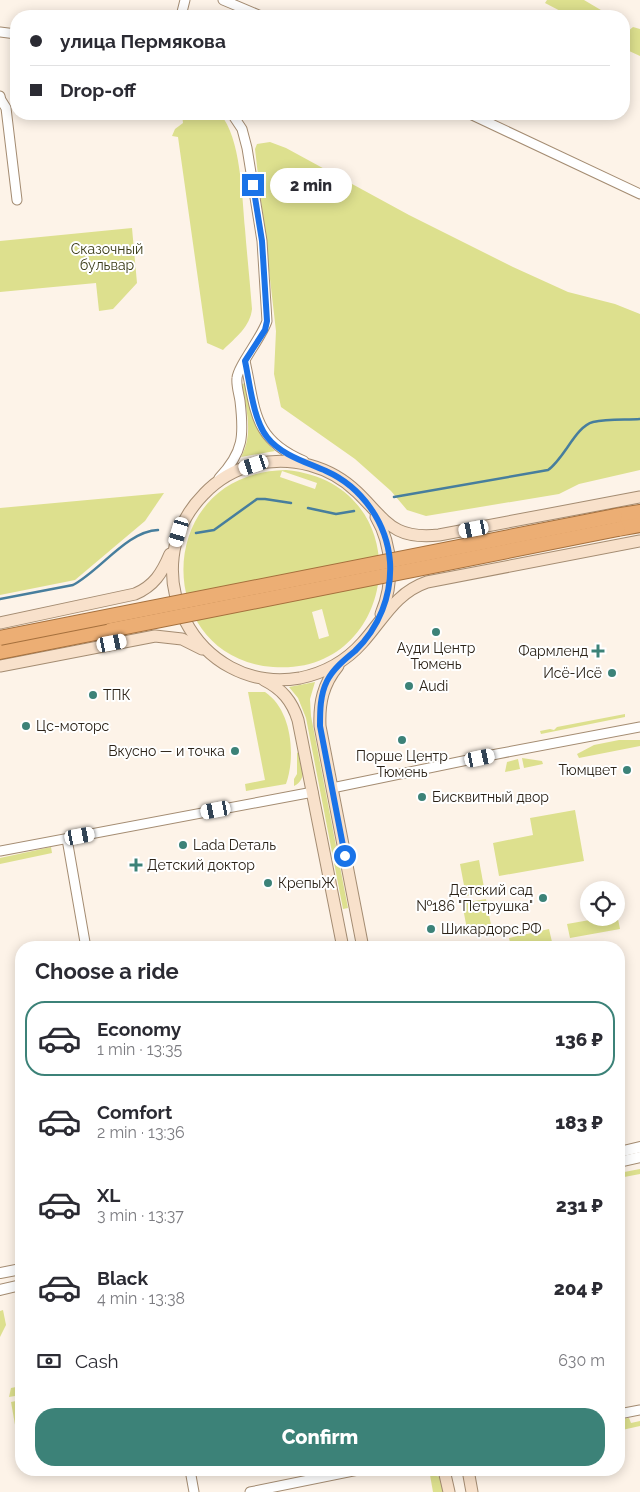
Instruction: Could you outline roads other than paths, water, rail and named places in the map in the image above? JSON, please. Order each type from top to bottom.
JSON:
[{"type":"highway","points":[[0,652],[616,523],[640,512]]},
{"type":"highway","points":[[0,638],[616,523],[640,525]]},
{"type":"main road","points":[[0,623],[123,598],[143,591],[155,582],[160,575],[191,509],[208,489],[230,474],[266,462],[292,462],[318,467],[344,481],[392,527],[415,536],[427,537],[640,497]]},
{"type":"main road","points":[[366,501],[383,531],[390,562],[390,582],[387,597],[373,629]]},
{"type":"main road","points":[[179,532],[172,570],[177,602],[191,632],[201,645],[216,658]]},
{"type":"main road","points":[[362,941],[320,726],[320,705],[328,680],[362,644],[401,596],[416,586],[427,582],[640,541]]},
{"type":"main road","points":[[0,666],[155,636],[173,637],[190,642],[234,669],[279,689],[285,694],[295,710],[301,730],[342,941]]},
{"type":"main road","points":[[253,676],[273,679],[302,677],[322,672],[348,657]]},
{"type":"main road","points":[[445,1476],[449,1492]]},
{"type":"main road","points":[[469,1476],[472,1492]]},
{"type":"street","points":[[223,0],[247,10]]},
{"type":"street","points":[[0,96],[0,100],[6,108],[17,200]]},
{"type":"street","points":[[208,489],[232,463],[240,447],[243,424],[237,377],[265,330],[267,321],[262,241],[247,148],[242,129],[236,120]]},
{"type":"street","points":[[483,120],[640,194]]},
{"type":"street","points":[[245,361],[258,420],[263,431],[284,452],[318,467]]},
{"type":"street","points":[[332,788],[640,727]]},
{"type":"street","points":[[0,852],[313,792]]},
{"type":"street","points":[[67,839],[85,941]]},
{"type":"street","points":[[625,1151],[640,1147]]},
{"type":"street","points":[[625,1161],[640,1157]]},
{"type":"street","points":[[0,1273],[15,1270]]},
{"type":"street","points":[[0,1290],[15,1286]]},
{"type":"street","points":[[625,1413],[640,1410]]},
{"type":"street","points":[[191,1476],[194,1492]]},
{"type":"street","points":[[250,1492],[329,1476]]},
{"type":"waterway","points":[[394,497],[548,470],[587,425],[605,420],[640,419]]},
{"type":"waterway","points":[[196,533],[214,530],[257,499],[291,503]]},
{"type":"waterway","points":[[308,508],[336,514],[354,511]]},
{"type":"waterway","points":[[0,599],[73,585],[135,537],[158,530]]},
{"type":"place","name":"Ауди Центр Тюмень","points":[[436,632]]},
{"type":"place","name":"Фармленд","points":[[598,651]]},
{"type":"place","name":"Исё-Исё","points":[[612,673]]},
{"type":"place","name":"Audi","points":[[409,686]]},
{"type":"place","name":"ТПК","points":[[93,695]]},
{"type":"place","name":"Цс-моторс","points":[[26,726]]},
{"type":"place","name":"Порше Центр Тюмень","points":[[402,740]]},
{"type":"place","name":"Вкусно — и точка","points":[[235,751]]},
{"type":"place","name":"Тюмцвет","points":[[627,770]]},
{"type":"place","name":"Бисквитный двор","points":[[422,797]]},
{"type":"place","name":"Lada Dеталь","points":[[183,845]]},
{"type":"place","name":"Детский доктор","points":[[136,865]]},
{"type":"place","name":"КрепыЖ","points":[[268,883]]},
{"type":"place","name":"Детский сад №186 \"Петрушка\"","points":[[543,898]]},
{"type":"place","name":"Шикардорс.РФ","points":[[431,929]]},
{"type":"park label","name":"Сказочный бульвар","points":[[107,258]]}]
